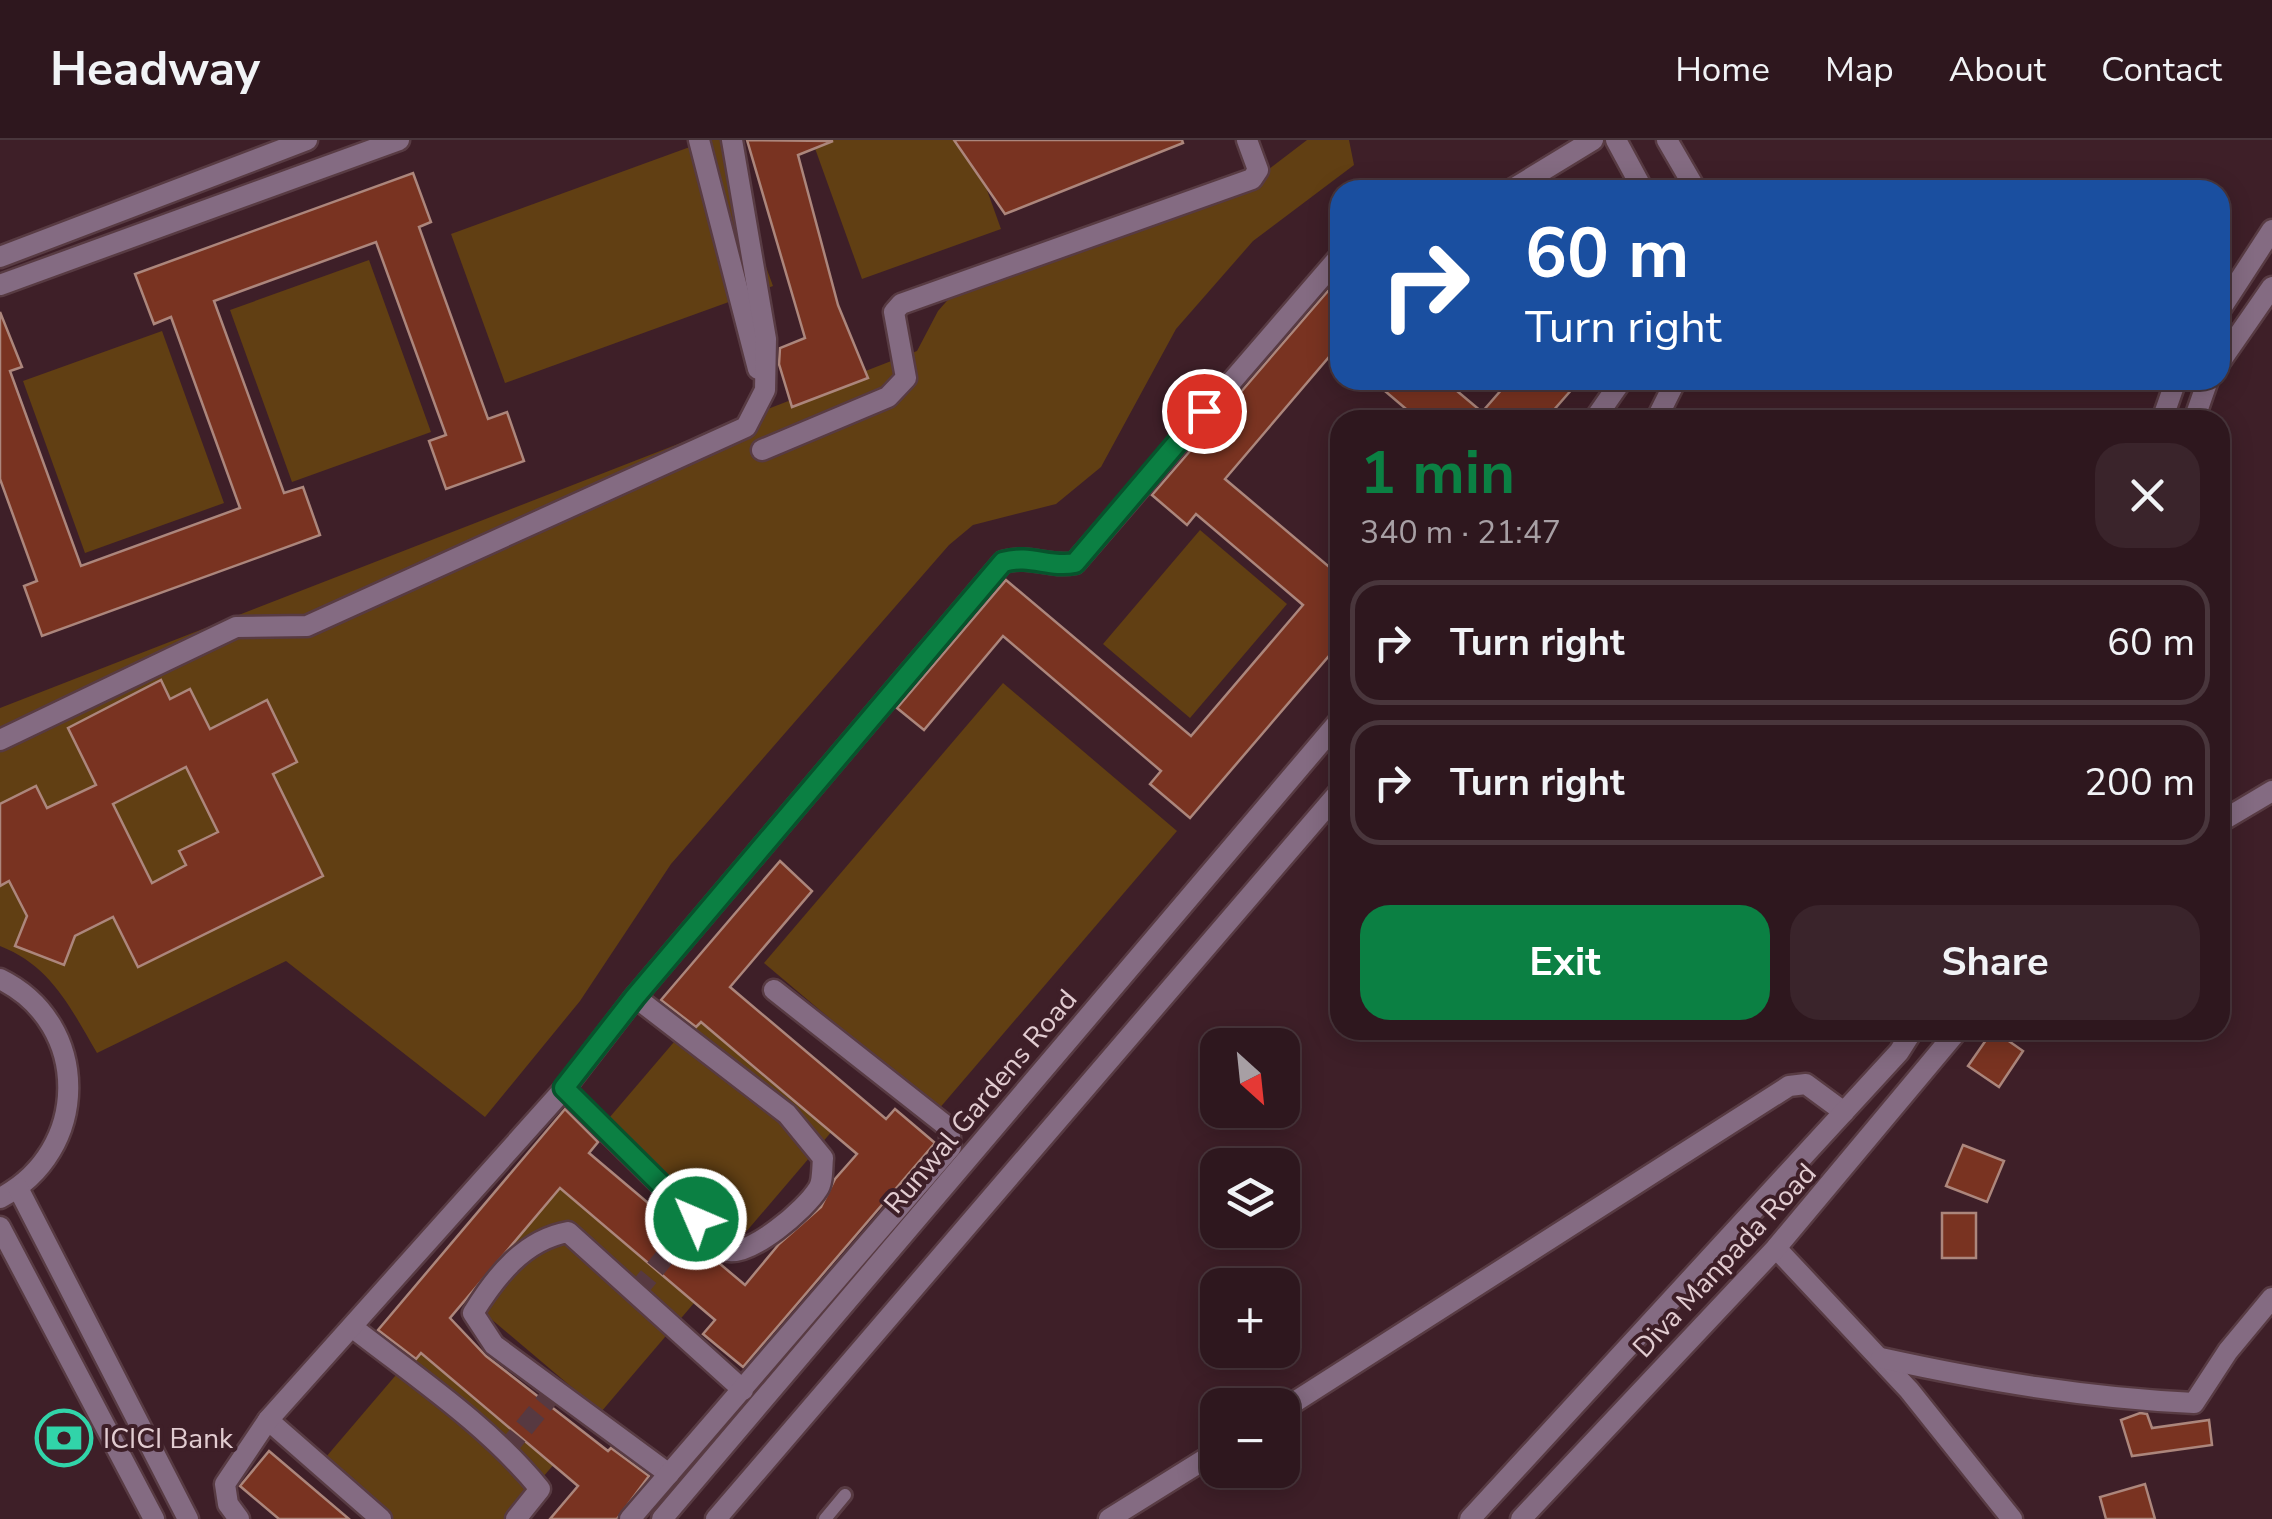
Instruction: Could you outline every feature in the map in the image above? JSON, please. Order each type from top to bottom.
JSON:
[{"type":"street","points":[[0,257],[307,140]]},
{"type":"street","points":[[0,285],[399,140]]},
{"type":"street","points":[[699,140],[765,390]]},
{"type":"street","points":[[0,740],[236,627],[306,626],[746,427],[765,390],[766,339],[732,140]]},
{"type":"street","points":[[762,450],[888,398],[902,387],[906,378],[894,312],[901,304],[1252,178],[1258,170],[1247,140]]},
{"type":"street","points":[[1527,180],[1592,140]]},
{"type":"street","points":[[1616,140],[1638,180]]},
{"type":"street","points":[[1668,140],[1690,180]]},
{"type":"street","points":[[2230,295],[2272,230]]},
{"type":"street","points":[[239,1519],[228,1504],[225,1484],[268,1420],[564,1088],[635,997],[1003,562],[1024,556],[1056,567],[1075,563],[1330,268]]},
{"type":"street","points":[[2230,348],[2272,287]]},
{"type":"street","name":"Runwal Gardens Road","points":[[662,1519],[1330,732]]},
{"type":"street","points":[[2230,816],[2272,791]]},
{"type":"street","points":[[716,1519],[1330,803]]},
{"type":"street","points":[[0,979],[20,989],[48,1016],[65,1051],[71,1089],[64,1127],[46,1161],[9,1193],[188,1519]]},
{"type":"street","points":[[630,1519],[951,1147],[952,1135],[774,990]]},
{"type":"street","points":[[564,1088],[728,1251],[739,1253],[772,1234],[820,1188],[823,1158],[788,1114],[635,997]]},
{"type":"street","points":[[1470,1519],[1906,1040]]},
{"type":"street","name":"Diva Manpada Road","points":[[1520,1519],[1776,1248],[1950,1040]]},
{"type":"street","points":[[1300,1399],[1790,1086],[1806,1084],[1844,1112]]},
{"type":"street","points":[[0,1227],[154,1519]]},
{"type":"street","points":[[669,1474],[494,1345],[473,1312],[492,1282],[530,1247],[568,1232],[743,1390]]},
{"type":"street","points":[[1776,1248],[1881,1358],[2012,1519]]},
{"type":"street","points":[[1881,1358],[2001,1385],[2093,1398],[2194,1404],[2228,1350],[2272,1298]]},
{"type":"street","points":[[352,1327],[528,1474],[540,1489],[516,1519]]},
{"type":"street","points":[[268,1420],[381,1519]]},
{"type":"street","points":[[1109,1519],[1200,1461]]},
{"type":"lane","points":[[825,1519],[845,1496]]},
{"type":"shaded area","points":[[709,140],[720,140],[773,286],[505,383],[451,234]]},
{"type":"shaded area","points":[[812,140],[969,140],[1001,229],[862,279]]},
{"type":"shaded area","points":[[1307,140],[1349,140],[1354,165],[1253,241],[1176,329],[1101,467],[1056,504],[973,525],[949,545],[671,864],[580,1001],[485,1117],[286,961],[97,1053],[58,990],[33,965],[0,946],[0,708],[917,351],[938,311],[960,286],[1117,223],[1230,199]]},
{"type":"shaded area","points":[[369,260],[431,432],[292,482],[230,310]]},
{"type":"shaded area","points":[[162,331],[224,503],[85,553],[23,381]]},
{"type":"shaded area","points":[[1200,530],[1287,604],[1190,718],[1103,644]]},
{"type":"shaded area","points":[[1003,683],[1177,831],[938,1110],[764,963]]},
{"type":"shaded area","points":[[697,1015],[833,1130],[734,1246],[598,1131]]},
{"type":"shaded area","points":[[564,1181],[700,1296],[601,1412],[465,1297]]},
{"type":"shaded area","points":[[419,1348],[555,1463],[507,1519],[385,1519],[320,1464]]},
{"type":"building","points":[[747,140],[833,141],[798,155],[838,305],[868,378],[792,407],[779,364],[780,348],[805,338]]},
{"type":"building","points":[[954,140],[1182,140],[1183,143],[1005,214]]},
{"type":"building","points":[[413,173],[431,222],[419,227],[488,419],[507,412],[524,461],[446,489],[429,441],[446,435],[376,242],[214,301],[284,493],[303,487],[320,535],[42,636],[24,586],[37,581],[0,479],[0,312],[22,367],[10,371],[81,566],[240,508],[171,317],[154,324],[135,274]]},
{"type":"building","points":[[1330,289],[1330,356],[1225,479],[1330,568],[1330,655],[1190,818],[1150,784],[1161,771],[1003,636],[924,730],[897,708],[1006,580],[1191,736],[1303,605],[1196,514],[1187,525],[1152,495]]},
{"type":"building","points":[[1384,390],[1456,390],[1480,410],[1407,410]]},
{"type":"building","points":[[1501,390],[1571,390],[1554,410],[1484,410]]},
{"type":"building","points":[[161,680],[170,699],[190,689],[210,729],[267,700],[297,762],[273,774],[323,876],[138,967],[113,917],[75,936],[64,965],[15,946],[27,916],[9,881],[0,886],[0,804],[36,786],[47,808],[96,785],[68,728]],"holes":[[[186,767],[218,832],[179,851],[186,865],[152,883],[113,804]]]},
{"type":"building","points":[[780,861],[812,891],[730,987],[886,1119],[895,1109],[935,1143],[743,1367],[703,1334],[715,1320],[560,1188],[450,1318],[486,1356],[608,1451],[611,1448],[649,1476],[617,1519],[550,1519],[578,1486],[421,1353],[416,1359],[378,1330],[565,1109],[598,1142],[589,1153],[745,1285],[779,1244],[821,1207],[835,1179],[857,1154],[701,1022],[696,1027],[661,1000]]},
{"type":"building","points":[[1986,1040],[2007,1040],[2023,1051],[1999,1087],[1968,1066]]},
{"type":"building","points":[[1963,1145],[2004,1161],[1987,1202],[1946,1186]]},
{"type":"building","points":[[1942,1213],[1976,1213],[1976,1258],[1942,1258]]},
{"type":"building","points":[[2147,1414],[2152,1428],[2209,1420],[2212,1445],[2132,1456],[2121,1420]]},
{"type":"building","points":[[269,1451],[349,1519],[279,1519],[240,1486]]},
{"type":"building","points":[[2145,1484],[2155,1519],[2106,1519],[2100,1497]]},
{"type":"tunnel","points":[[636,1292],[696,1219]]},
{"type":"tunnel","points":[[505,1451],[555,1390]]},
{"type":"place","name":"ICICI Bank","points":[[64,1438]]},
{"type":"route","points":[[696,1219],[564,1088],[635,997],[1003,562],[1024,556],[1056,567],[1075,563],[1204,411]]}]
